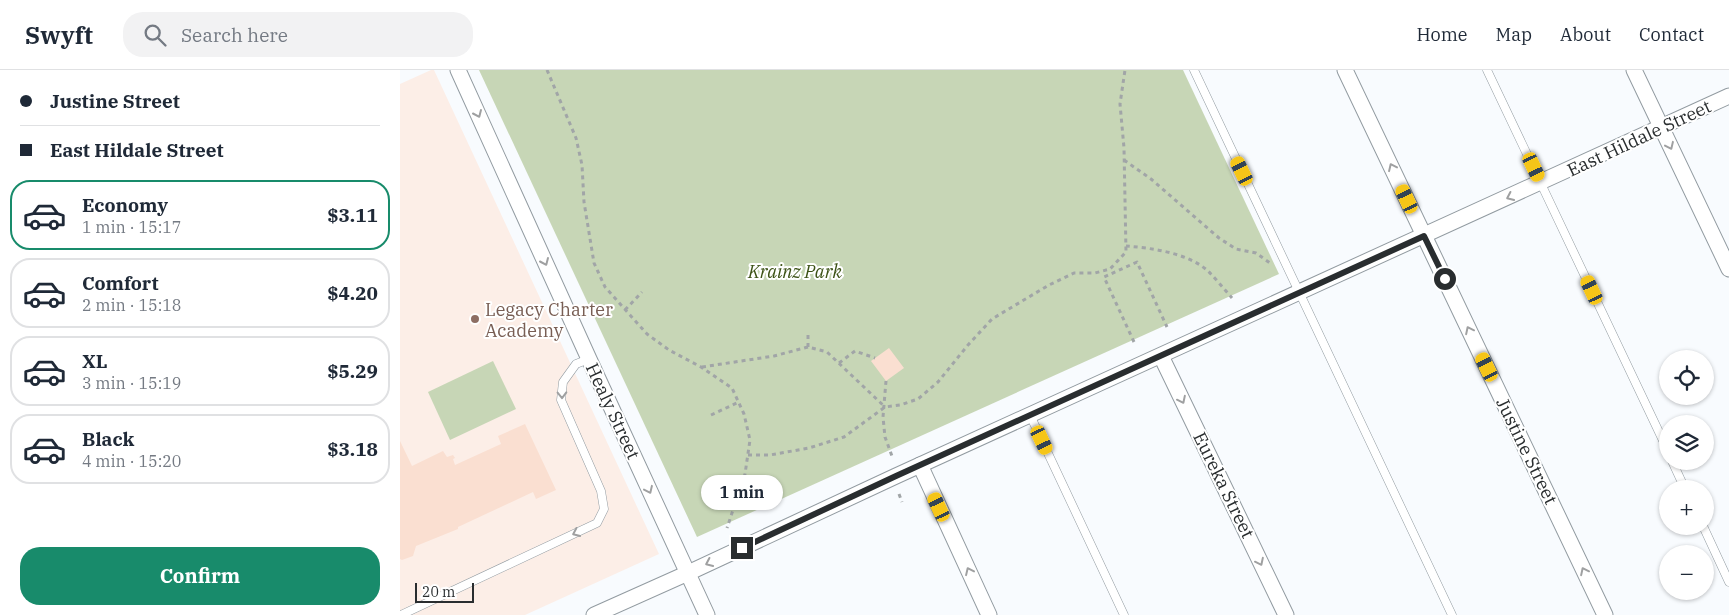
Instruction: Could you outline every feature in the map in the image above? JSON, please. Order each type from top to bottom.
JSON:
[{"type":"street","name":"Healy Street","points":[[458,70],[588,359],[707,615]]},
{"type":"street","name":"Justine Street","points":[[1346,70],[1605,615]]},
{"type":"street","points":[[1634,70],[1729,268]]},
{"type":"street","name":"East Hildale Street","points":[[594,615],[1729,96]]},
{"type":"street","name":"Eureka Street","points":[[1161,356],[1286,615]]},
{"type":"street","points":[[920,465],[989,615]]},
{"type":"lane","points":[[1194,70],[1452,615]]},
{"type":"lane","points":[[1487,70],[1659,432]]},
{"type":"lane","points":[[401,615],[597,523],[604,508],[601,491],[561,400],[562,382],[576,364],[588,359]]},
{"type":"lane","points":[[1030,415],[1124,615]]},
{"type":"lane","points":[[1707,535],[1729,582]]},
{"type":"path","points":[[547,70],[576,138],[582,165],[584,202],[594,263],[604,287],[647,334],[669,350],[701,367],[732,388],[744,414],[750,440],[748,455],[745,474],[727,528]]},
{"type":"path","points":[[748,455],[770,455],[809,448],[844,437],[885,406],[900,405],[918,399],[938,382],[992,319],[1049,285],[1074,273],[1095,273],[1110,270],[1126,252],[1124,160],[1120,104],[1125,70]]},
{"type":"path","points":[[1124,160],[1151,179],[1219,238],[1236,249],[1256,253],[1272,264]]},
{"type":"path","points":[[1126,246],[1145,247],[1186,256],[1207,270],[1232,298]]},
{"type":"path","points":[[1134,342],[1104,277],[1138,262],[1167,327]]},
{"type":"path","points":[[1110,270],[1112,274]]},
{"type":"path","points":[[625,310],[642,292]]},
{"type":"path","points":[[808,334],[808,347]]},
{"type":"path","points":[[701,367],[774,356],[808,347],[827,352],[885,406]]},
{"type":"path","points":[[839,363],[855,351],[875,358]]},
{"type":"path","points":[[886,381],[883,417],[885,436],[894,461]]},
{"type":"path","points":[[711,415],[738,402]]},
{"type":"path","points":[[898,492],[902,502]]},
{"type":"shaded area","name":"Legacy Charter Academy","points":[[434,70],[659,554],[525,615],[400,615],[400,84]]},
{"type":"green space","name":"Krainz Park","points":[[479,70],[1183,70],[1279,274],[697,537]]},
{"type":"green space","points":[[493,361],[516,409],[450,440],[428,392]]},
{"type":"building","points":[[889,348],[904,368],[886,381],[871,361]]},
{"type":"building","points":[[525,424],[556,490],[536,499],[533,492],[458,527],[458,529],[416,546],[413,556],[400,559],[400,441],[412,466],[443,451],[447,457],[453,455],[455,465],[501,444],[498,436]]},
{"type":"place","name":"Legacy Charter Academy","points":[[475,319]]},
{"type":"route","points":[[742,548],[1424,236],[1445,279]]}]
